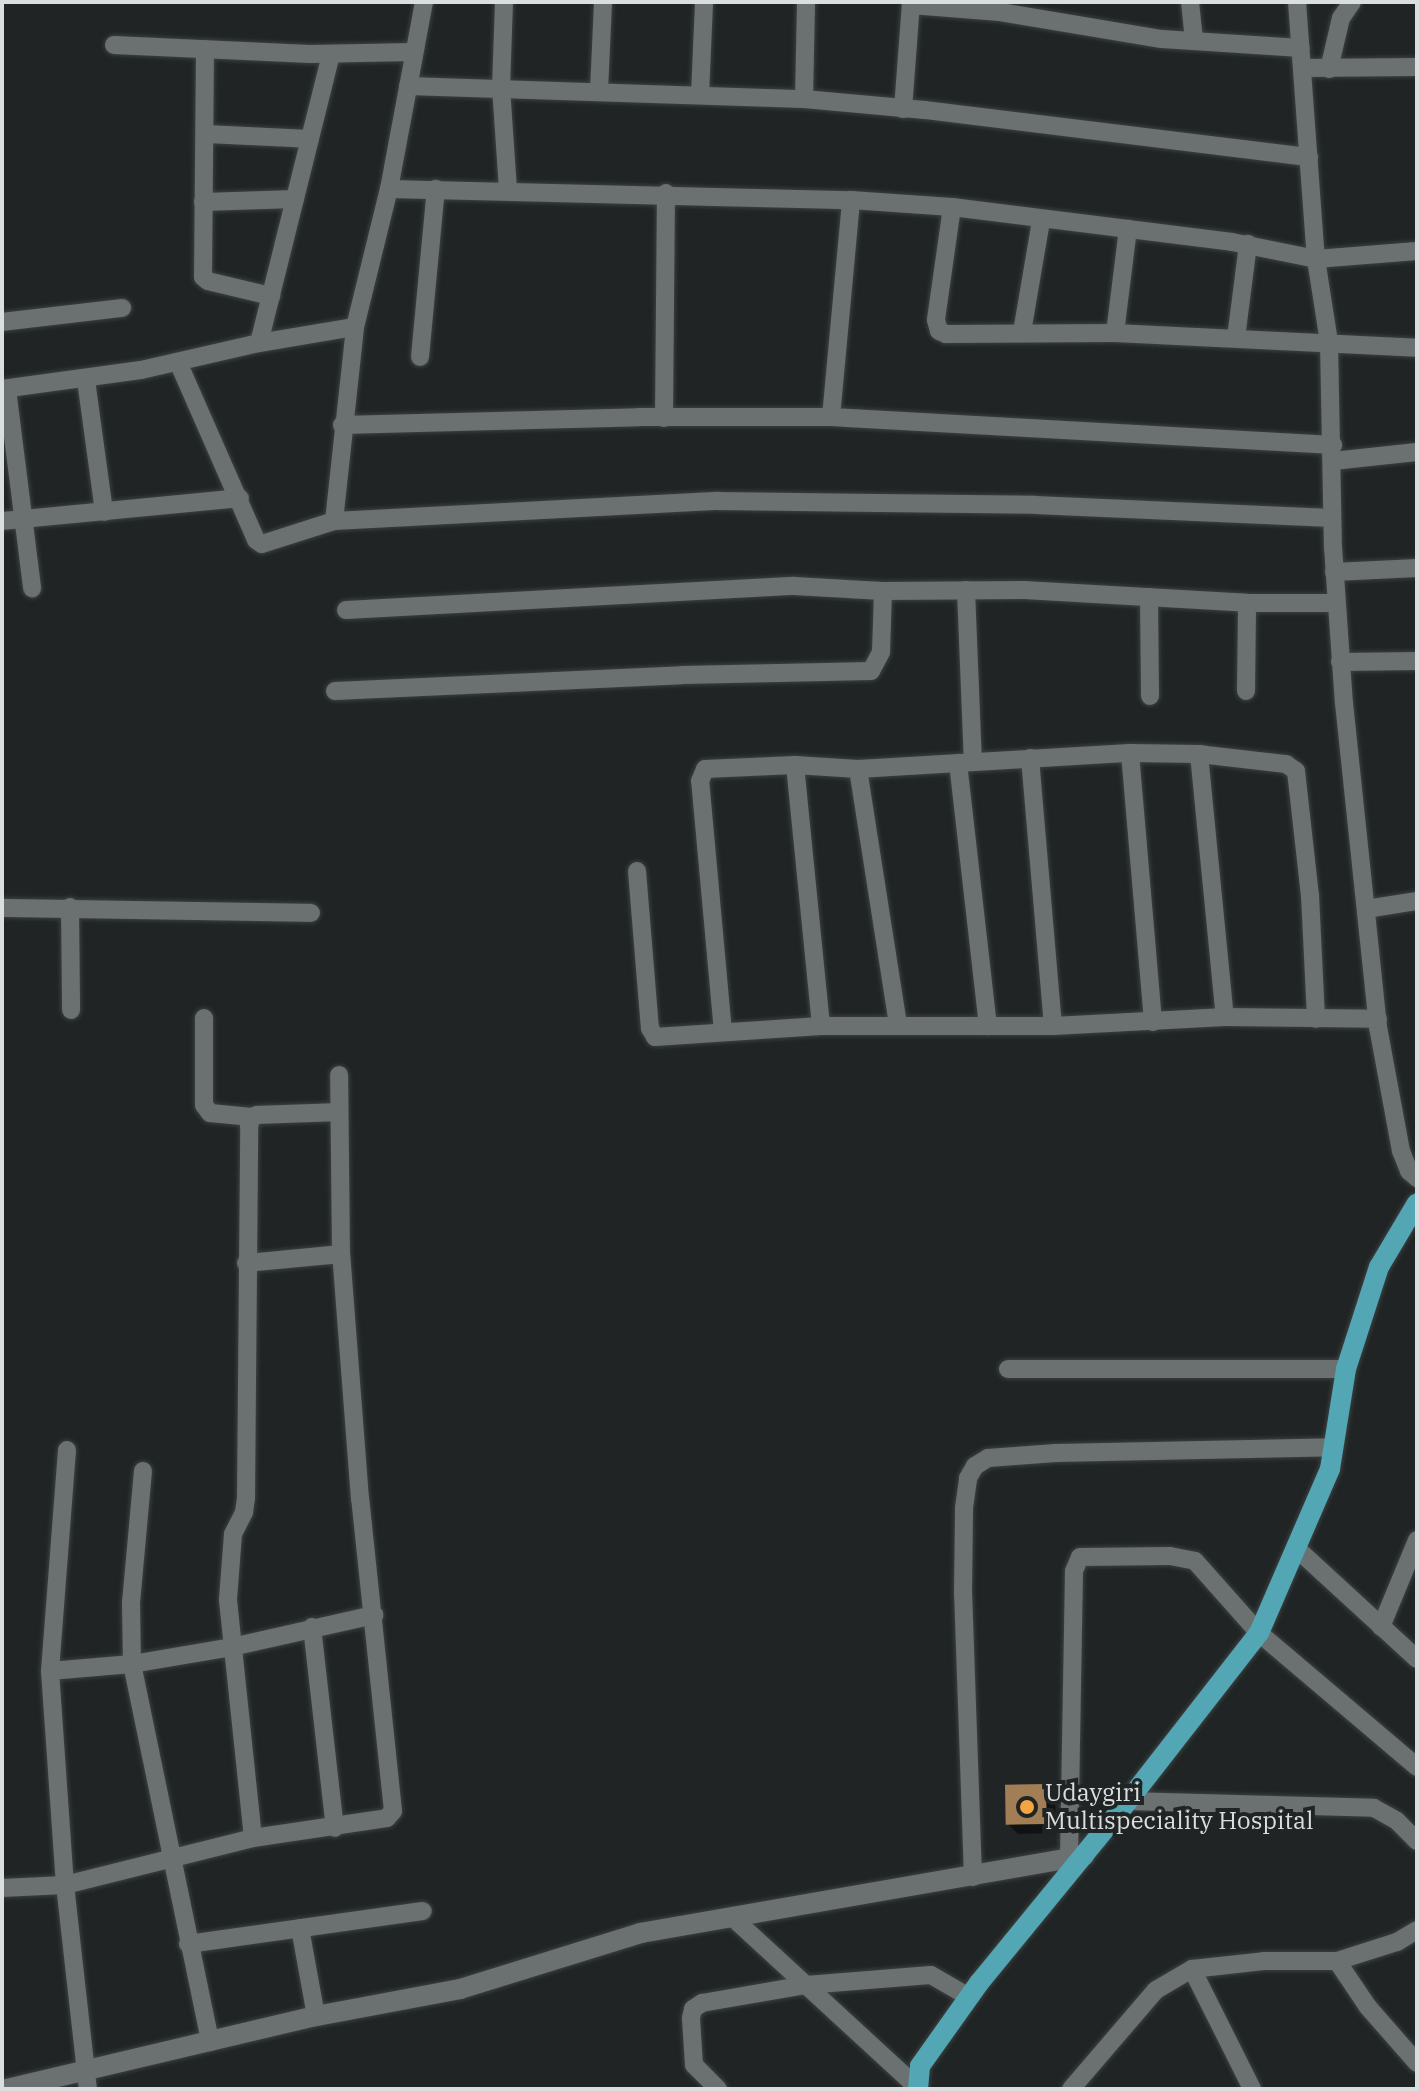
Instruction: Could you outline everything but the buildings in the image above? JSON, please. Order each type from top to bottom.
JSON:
[{"type":"main road","points":[[918,2088],[920,2066],[969,1997],[1076,1857],[1128,1801],[1259,1633],[1330,1469],[1346,1369],[1379,1267],[1417,1203]]},
{"type":"street","points":[[321,525],[342,425],[355,327],[389,189],[424,2]]},
{"type":"street","points":[[504,2],[501,87],[508,191]]},
{"type":"street","points":[[599,91],[603,2]]},
{"type":"street","points":[[700,95],[704,2]]},
{"type":"street","points":[[804,99],[806,2]]},
{"type":"street","points":[[1190,2],[1194,41]]},
{"type":"street","points":[[1297,2],[1316,259],[1329,342],[1332,518],[1340,662],[1378,1019],[1401,1151],[1409,1171],[1417,1178]]},
{"type":"street","points":[[1329,69],[1341,18],[1352,2]]},
{"type":"street","points":[[903,109],[911,3],[1001,7],[1194,41],[1301,48]]},
{"type":"street","points":[[114,45],[331,55],[413,52]]},
{"type":"street","points":[[205,49],[203,277],[208,281],[271,296]]},
{"type":"street","points":[[259,343],[331,55]]},
{"type":"street","points":[[1304,68],[1417,67]]},
{"type":"street","points":[[408,86],[804,99],[1309,157]]},
{"type":"street","points":[[205,134],[310,139]]},
{"type":"street","points":[[389,189],[666,193],[851,200],[952,207],[1041,221],[1248,244],[1316,259],[1417,251]]},
{"type":"street","points":[[420,357],[436,189]]},
{"type":"street","points":[[664,418],[666,193]]},
{"type":"street","points":[[203,202],[295,199]]},
{"type":"street","points":[[831,417],[851,200]]},
{"type":"street","points":[[952,207],[936,320],[939,331],[946,334],[1115,333],[1417,348]]},
{"type":"street","points":[[1022,332],[1041,221]]},
{"type":"street","points":[[1115,333],[1128,229]]},
{"type":"street","points":[[1236,338],[1248,244]]},
{"type":"street","points":[[2,322],[122,308]]},
{"type":"street","points":[[32,588],[4,389],[86,380],[259,343],[355,327]]},
{"type":"street","points":[[178,362],[256,540],[262,544],[321,525],[718,501],[1035,505],[1332,518]]},
{"type":"street","points":[[86,380],[104,512]]},
{"type":"street","points":[[342,425],[831,417],[1333,453],[1417,452]]},
{"type":"street","points":[[2,521],[240,498]]},
{"type":"street","points":[[1334,572],[1417,568]]},
{"type":"street","points":[[346,610],[794,586],[883,591],[966,590],[1247,603],[1336,603]]},
{"type":"street","points":[[966,590],[966,762],[988,1026]]},
{"type":"street","points":[[335,691],[682,675],[871,671],[881,652],[883,591]]},
{"type":"street","points":[[1149,597],[1150,696]]},
{"type":"street","points":[[1246,691],[1247,603]]},
{"type":"street","points":[[1340,662],[1417,661]]},
{"type":"street","points":[[1130,753],[1153,1022]]},
{"type":"street","points":[[723,1032],[700,781],[702,773],[711,767],[795,765],[858,769],[1130,753],[1199,754],[1286,764],[1296,771],[1310,895],[1316,1019]]},
{"type":"street","points":[[1199,754],[1225,1017]]},
{"type":"street","points":[[1030,758],[1053,1026]]},
{"type":"street","points":[[795,765],[821,1026]]},
{"type":"street","points":[[858,769],[898,1025]]},
{"type":"street","points":[[637,871],[652,1033],[660,1038],[821,1026],[1053,1026],[1225,1017],[1378,1019]]},
{"type":"street","points":[[1366,909],[1417,901]]},
{"type":"street","points":[[70,907],[71,1010]]},
{"type":"street","points":[[2,908],[311,913]]},
{"type":"street","points":[[204,1018],[204,1105],[210,1113],[252,1117],[339,1112]]},
{"type":"street","points":[[2,1888],[65,1885],[171,1856],[253,1838],[387,1818],[393,1811],[360,1499],[341,1254],[339,1075]]},
{"type":"street","points":[[252,1117],[246,1263],[246,1498],[244,1512],[233,1534],[228,1599],[253,1838]]},
{"type":"street","points":[[246,1263],[341,1254]]},
{"type":"street","points":[[1008,1369],[1346,1369]]},
{"type":"street","points":[[973,1877],[963,1594],[964,1508],[968,1478],[975,1466],[988,1458],[1056,1453],[1334,1447]]},
{"type":"street","points":[[67,1450],[50,1671],[65,1885],[87,2079]]},
{"type":"street","points":[[143,1471],[131,1602],[132,1664],[210,2042]]},
{"type":"street","points":[[1381,1627],[1417,1540]]},
{"type":"street","points":[[1296,1548],[1417,1659]]},
{"type":"street","points":[[7,2089],[87,2079],[210,2042],[316,2016],[460,1989],[641,1933],[1076,1857],[1076,1561],[1087,1555],[1183,1556],[1195,1561],[1259,1633],[1417,1767]]},
{"type":"street","points":[[50,1671],[132,1664],[232,1647],[374,1615]]},
{"type":"street","points":[[312,1627],[335,1828]]},
{"type":"street","points":[[1128,1801],[1374,1808],[1397,1821],[1417,1841]]},
{"type":"street","points":[[188,1944],[423,1911]]},
{"type":"street","points":[[732,1917],[918,2088]]},
{"type":"street","points":[[300,1928],[316,2016]]},
{"type":"street","points":[[1071,2089],[1156,1990],[1192,1969],[1264,1961],[1337,1961],[1397,1942],[1417,1930]]},
{"type":"street","points":[[1337,1961],[1368,2007],[1417,2063]]},
{"type":"street","points":[[1192,1969],[1252,2089]]},
{"type":"street","points":[[718,2089],[694,2065],[693,2009],[702,2003],[806,1985],[931,1975],[969,1997]]},
{"type":"place","name":"Udaygiri Multispeciality Hospital","points":[[1027,1807]]}]
